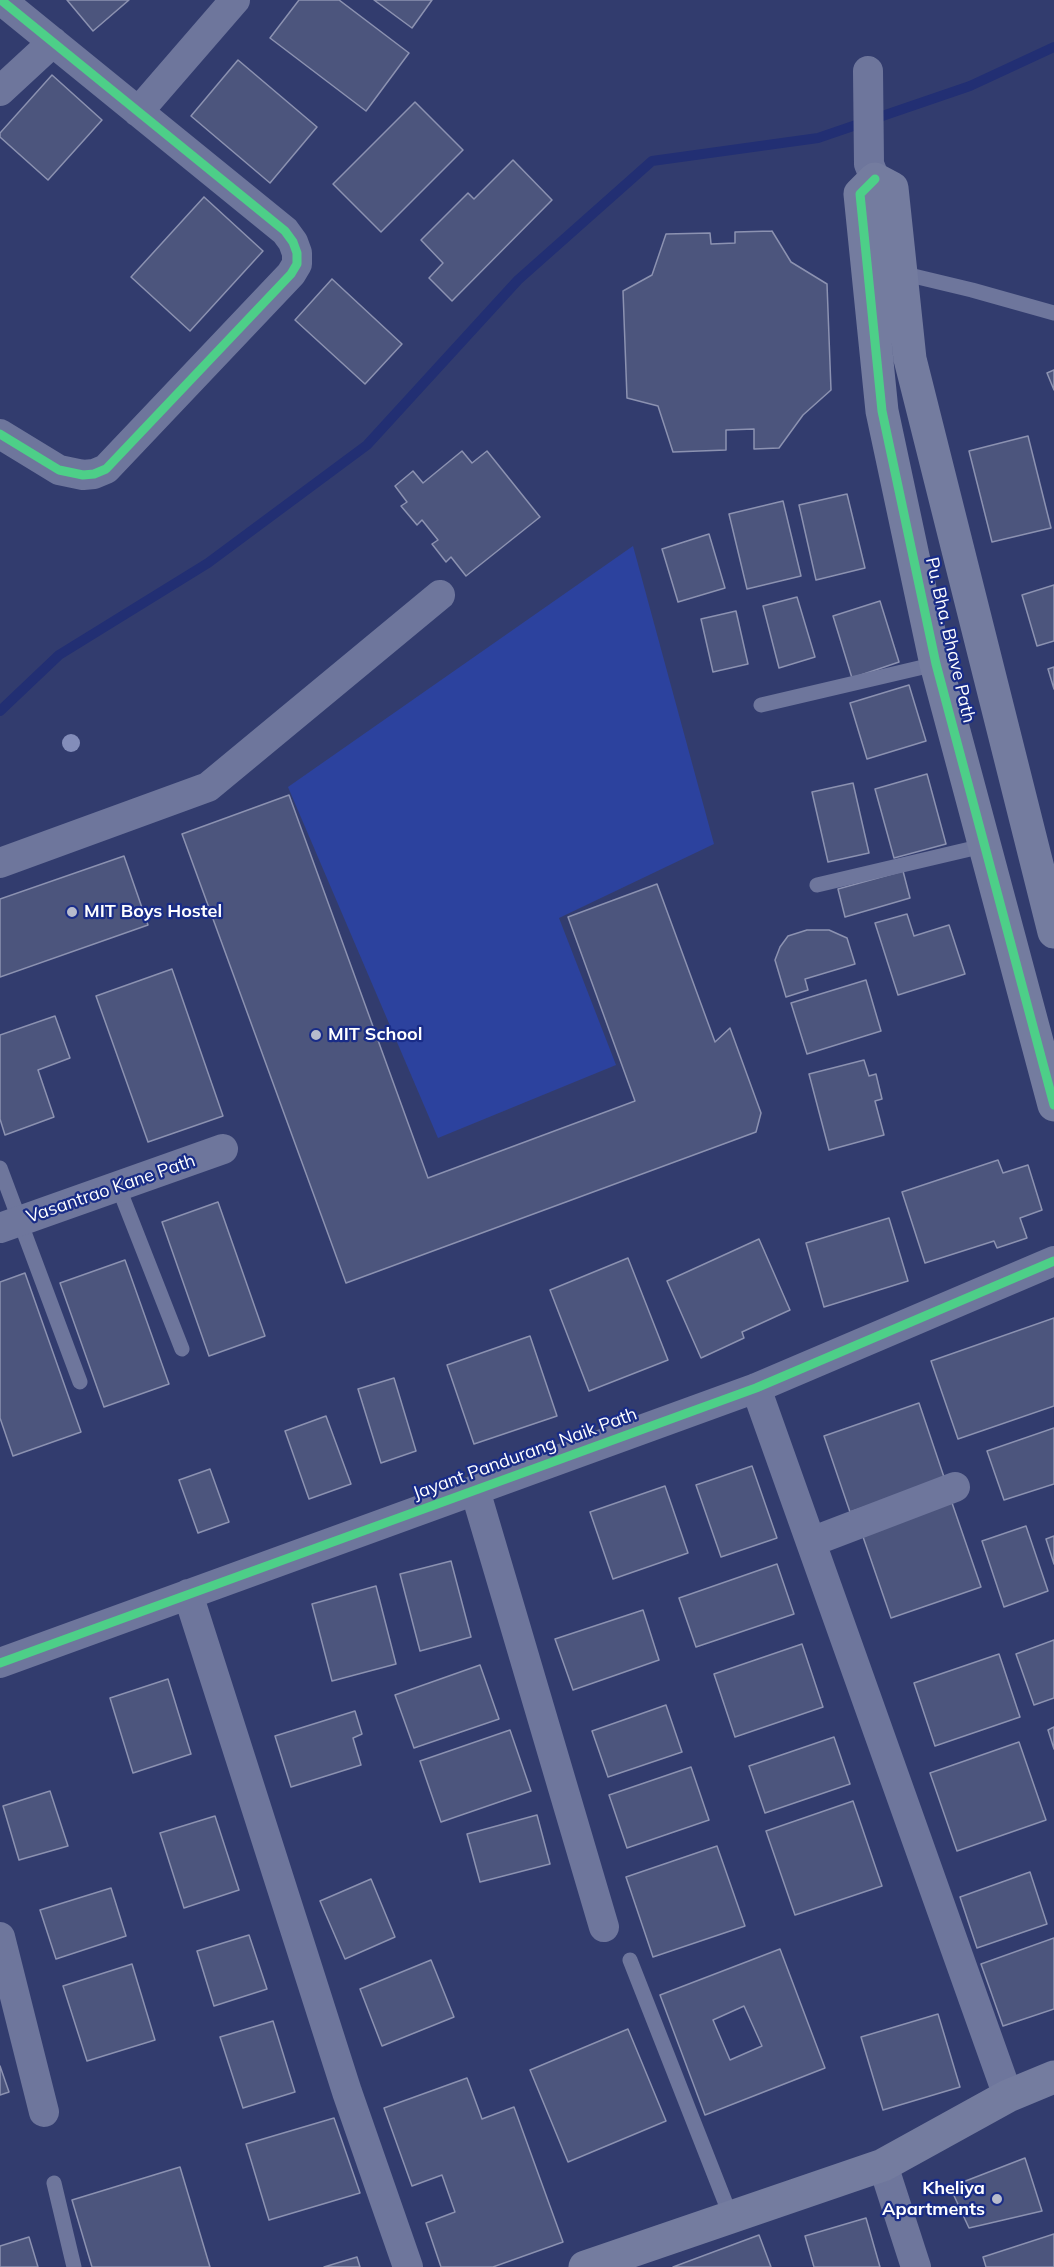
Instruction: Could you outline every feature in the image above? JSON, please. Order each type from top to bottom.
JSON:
[{"type":"street","points":[[0,434],[58,471],[82,475],[94,474],[106,469],[291,274],[297,264],[293,242],[285,231],[1,0]]},
{"type":"street","points":[[138,112],[235,0]]},
{"type":"street","points":[[0,91],[53,42]]},
{"type":"street","points":[[868,71],[869,164],[875,179]]},
{"type":"street","name":"Pu. Bha. Bhave Path","points":[[1053,922],[910,359],[892,188],[875,179],[860,194],[882,411],[936,664],[1054,1105]]},
{"type":"street","points":[[0,863],[208,788],[440,595]]},
{"type":"street","name":"Vasantrao Kane Path","points":[[10,1225],[223,1149]]},
{"type":"street","name":"Jayant Pandurang Naik Path","points":[[0,1663],[756,1388],[1054,1261]]},
{"type":"street","points":[[756,1388],[1008,2096]]},
{"type":"street","points":[[811,1542],[956,1487]]},
{"type":"street","points":[[475,1490],[604,1927]]},
{"type":"street","points":[[188,1594],[347,2092],[408,2267]]},
{"type":"street","points":[[0,1937],[44,2112]]},
{"type":"street","points":[[585,2267],[883,2165],[1008,2096],[1054,2077]]},
{"type":"street","points":[[883,2165],[916,2267]]},
{"type":"lane","points":[[901,273],[1054,313]]},
{"type":"lane","points":[[761,705],[936,664]]},
{"type":"lane","points":[[816,885],[983,846]]},
{"type":"lane","points":[[0,1168],[10,1225],[80,1382]]},
{"type":"lane","points":[[118,1186],[182,1349]]},
{"type":"lane","points":[[630,1960],[731,2217]]},
{"type":"lane","points":[[54,2183],[74,2267]]},
{"type":"shaded area","points":[[633,546],[714,844],[559,918],[616,1065],[438,1138],[288,787]]},
{"type":"building","points":[[67,0],[129,0],[93,31]]},
{"type":"building","points":[[299,0],[339,0],[409,53],[366,111],[270,38]]},
{"type":"building","points":[[374,0],[432,0],[412,28]]},
{"type":"building","points":[[238,60],[317,127],[270,183],[191,116]]},
{"type":"building","points":[[52,75],[102,120],[48,180],[0,137],[0,133]]},
{"type":"building","points":[[415,102],[463,150],[381,232],[333,184]]},
{"type":"building","points":[[513,160],[552,200],[452,301],[429,278],[443,263],[421,240],[468,193],[474,199]]},
{"type":"building","points":[[204,197],[263,251],[190,331],[131,277]]},
{"type":"building","points":[[772,231],[791,262],[827,284],[831,390],[803,415],[779,448],[754,449],[754,429],[726,430],[726,450],[673,452],[658,406],[627,398],[623,291],[652,275],[666,234],[710,233],[711,244],[735,243],[735,232]]},
{"type":"building","points":[[332,279],[402,344],[365,384],[295,320]]},
{"type":"building","points":[[1054,370],[1054,390],[1047,373]]},
{"type":"building","points":[[1028,436],[1051,528],[992,542],[969,451]]},
{"type":"building","points":[[462,451],[472,463],[487,451],[540,517],[466,576],[451,557],[446,562],[432,544],[438,540],[422,520],[417,525],[401,506],[407,502],[395,486],[413,471],[423,483]]},
{"type":"building","points":[[847,494],[865,568],[816,580],[799,505]]},
{"type":"building","points":[[783,501],[801,576],[747,589],[729,514]]},
{"type":"building","points":[[709,534],[725,588],[678,602],[662,549]]},
{"type":"building","points":[[1054,585],[1054,641],[1037,646],[1022,595]]},
{"type":"building","points":[[797,597],[815,657],[779,668],[763,606]]},
{"type":"building","points":[[880,601],[899,662],[852,678],[833,616]]},
{"type":"building","points":[[736,611],[748,664],[713,672],[701,619]]},
{"type":"building","points":[[1054,667],[1054,689],[1048,669]]},
{"type":"building","points":[[909,685],[926,741],[867,759],[850,703]]},
{"type":"building","points":[[927,774],[946,844],[894,858],[875,789]]},
{"type":"building","points":[[853,783],[869,853],[828,862],[812,792]]},
{"type":"building","name":"MIT School","points":[[289,795],[428,1178],[635,1101],[568,917],[657,884],[715,1042],[730,1028],[761,1113],[756,1132],[346,1283],[182,834]]},
{"type":"building","name":"MIT Boys Hostel","points":[[124,856],[148,925],[0,977],[0,899]]},
{"type":"building","points":[[903,871],[910,898],[845,917],[838,889]]},
{"type":"building","points":[[907,914],[914,936],[949,925],[965,974],[898,995],[875,923]]},
{"type":"building","points":[[807,930],[829,930],[847,938],[855,964],[805,979],[808,990],[786,997],[775,960],[788,936]]},
{"type":"building","points":[[172,969],[223,1116],[148,1142],[96,996]]},
{"type":"building","points":[[866,980],[881,1031],[807,1054],[791,1003]]},
{"type":"building","points":[[55,1016],[70,1058],[38,1070],[54,1117],[5,1135],[0,1119],[0,1035]]},
{"type":"building","points":[[864,1060],[869,1076],[876,1074],[882,1099],[875,1101],[884,1135],[829,1150],[809,1074]]},
{"type":"building","points":[[998,1160],[1003,1173],[1028,1165],[1042,1210],[1020,1218],[1027,1238],[997,1248],[994,1241],[925,1263],[902,1192]]},
{"type":"building","points":[[218,1202],[265,1336],[209,1356],[162,1222]]},
{"type":"building","points":[[889,1218],[908,1281],[824,1307],[806,1243]]},
{"type":"building","points":[[759,1239],[790,1310],[742,1332],[744,1338],[701,1358],[667,1281]]},
{"type":"building","points":[[628,1258],[668,1360],[589,1391],[550,1290]]},
{"type":"building","points":[[125,1260],[169,1384],[104,1407],[60,1283]]},
{"type":"building","points":[[25,1273],[81,1432],[13,1456],[0,1418],[0,1282]]},
{"type":"building","points":[[1054,1318],[1054,1406],[958,1439],[931,1361]]},
{"type":"building","points":[[530,1336],[557,1416],[474,1444],[447,1365]]},
{"type":"building","points":[[394,1378],[416,1451],[381,1463],[358,1389]]},
{"type":"building","points":[[919,1403],[945,1480],[850,1512],[824,1436]]},
{"type":"building","points":[[326,1416],[351,1484],[309,1499],[285,1431]]},
{"type":"building","points":[[1054,1428],[1054,1484],[1004,1500],[987,1451]]},
{"type":"building","points":[[752,1466],[777,1538],[721,1557],[696,1485]]},
{"type":"building","points":[[210,1469],[229,1522],[198,1533],[179,1480]]},
{"type":"building","points":[[665,1486],[688,1553],[613,1579],[590,1512]]},
{"type":"building","points":[[951,1500],[981,1587],[891,1618],[861,1531]]},
{"type":"building","points":[[1026,1526],[1048,1591],[1004,1607],[982,1541]]},
{"type":"building","points":[[1054,1536],[1054,1564],[1046,1539]]},
{"type":"building","points":[[451,1561],[471,1637],[420,1651],[400,1574]]},
{"type":"building","points":[[777,1564],[794,1614],[696,1647],[679,1598]]},
{"type":"building","points":[[376,1586],[396,1664],[332,1681],[312,1604]]},
{"type":"building","points":[[643,1610],[659,1660],[573,1690],[555,1639]]},
{"type":"building","points":[[1054,1640],[1054,1698],[1034,1705],[1016,1654]]},
{"type":"building","points":[[802,1644],[823,1707],[735,1737],[714,1674]]},
{"type":"building","points":[[999,1654],[1020,1717],[935,1746],[914,1683]]},
{"type":"building","points":[[480,1665],[499,1719],[414,1748],[395,1695]]},
{"type":"building","points":[[168,1679],[191,1754],[133,1773],[110,1698]]},
{"type":"building","points":[[666,1705],[682,1752],[608,1777],[592,1731]]},
{"type":"building","points":[[355,1711],[362,1734],[353,1738],[361,1765],[291,1787],[275,1736]]},
{"type":"building","points":[[1054,1727],[1054,1749],[1048,1730]]},
{"type":"building","points":[[510,1730],[531,1791],[441,1822],[420,1761]]},
{"type":"building","points":[[834,1737],[850,1784],[765,1813],[749,1766]]},
{"type":"building","points":[[1019,1742],[1046,1820],[957,1851],[930,1773]]},
{"type":"building","points":[[691,1767],[709,1820],[627,1848],[609,1795]]},
{"type":"building","points":[[50,1791],[68,1846],[19,1860],[3,1806]]},
{"type":"building","points":[[853,1801],[882,1886],[795,1915],[766,1831]]},
{"type":"building","points":[[537,1815],[550,1864],[480,1882],[467,1834]]},
{"type":"building","points":[[215,1816],[239,1890],[184,1908],[160,1833]]},
{"type":"building","points":[[717,1846],[745,1926],[653,1957],[626,1877]]},
{"type":"building","points":[[1030,1872],[1047,1924],[977,1948],[960,1897]]},
{"type":"building","points":[[371,1879],[395,1937],[345,1959],[320,1901]]},
{"type":"building","points":[[111,1888],[126,1936],[56,1959],[40,1910]]},
{"type":"building","points":[[249,1935],[267,1989],[214,2006],[197,1951]]},
{"type":"building","points":[[1054,1938],[1054,2009],[1003,2026],[981,1964]]},
{"type":"building","points":[[780,1949],[825,2068],[705,2115],[660,1995]],"holes":[[[744,2006],[762,2046],[730,2060],[713,2020]]]},
{"type":"building","points":[[431,1960],[454,2017],[382,2046],[360,1989]]},
{"type":"building","points":[[132,1964],[155,2040],[87,2061],[63,1986]]},
{"type":"building","points":[[938,2014],[960,2087],[883,2110],[861,2037]]},
{"type":"building","points":[[273,2021],[295,2092],[243,2108],[220,2037]]},
{"type":"building","points":[[628,2029],[666,2121],[568,2162],[530,2070]]},
{"type":"building","points":[[0,2066],[9,2092],[0,2095]]},
{"type":"building","points":[[467,2078],[482,2119],[514,2107],[563,2242],[493,2267],[441,2267],[426,2223],[455,2212],[442,2175],[412,2186],[384,2108]]},
{"type":"building","points":[[334,2118],[360,2193],[269,2220],[246,2144]]},
{"type":"building","name":"Kheliya Apartments","points":[[1025,2158],[1042,2211],[969,2228],[950,2187]]},
{"type":"building","points":[[180,2167],[210,2267],[92,2267],[72,2200]]},
{"type":"building","points":[[866,2218],[880,2267],[814,2267],[805,2236]]},
{"type":"building","points":[[1054,2234],[1054,2267],[986,2267],[983,2257]]},
{"type":"building","points":[[759,2235],[771,2267],[673,2267]]},
{"type":"building","points":[[29,2237],[38,2267],[0,2267],[0,2246]]},
{"type":"building","points":[[357,2257],[360,2267],[324,2267]]},
{"type":"waterway","points":[[0,711],[59,655],[208,563],[367,445],[518,280],[652,161],[818,138],[970,86],[1054,47]]},
{"type":"cycle path","points":[[0,434],[59,470],[83,475],[94,474],[106,469],[291,274],[297,264],[297,253],[285,231],[1,0]]},
{"type":"cycle path","points":[[875,179],[860,194],[882,411],[936,664],[1054,1105]]},
{"type":"cycle path","points":[[0,1663],[756,1388],[1054,1261]]},
{"type":"place","name":"MIT Boys Hostel","points":[[72,912]]},
{"type":"place","name":"MIT School","points":[[316,1035]]},
{"type":"place","name":"Kheliya Apartments","points":[[997,2199]]}]
